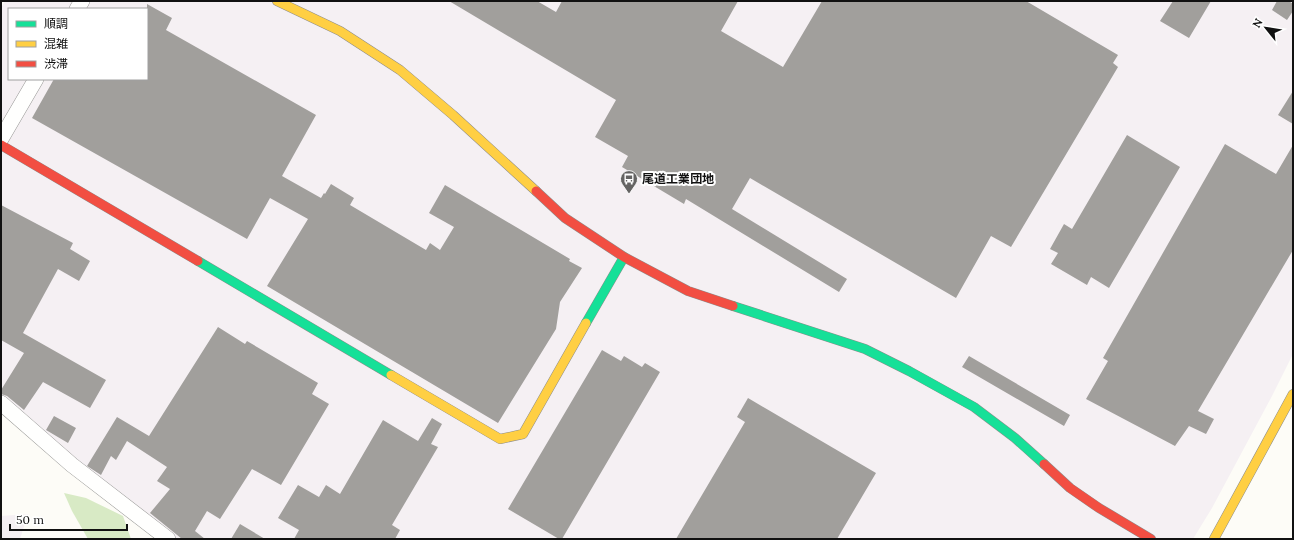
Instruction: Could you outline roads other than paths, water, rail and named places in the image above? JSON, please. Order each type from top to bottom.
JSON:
[{"type":"street","points":[[277,1],[340,31],[400,70],[453,115],[565,218],[624,257],[688,291],[865,349],[910,371],[974,407],[1015,438],[1070,488],[1099,508],[1151,539]]},
{"type":"street","points":[[1,139],[35,80]]},
{"type":"street","points":[[1,145],[500,439],[523,434],[624,257]]},
{"type":"street","points":[[1214,539],[1293,394]]},
{"type":"street","points":[[1,403],[72,465],[168,539]]},
{"type":"place","name":"尾道工業団地","points":[[629,194]]}]
